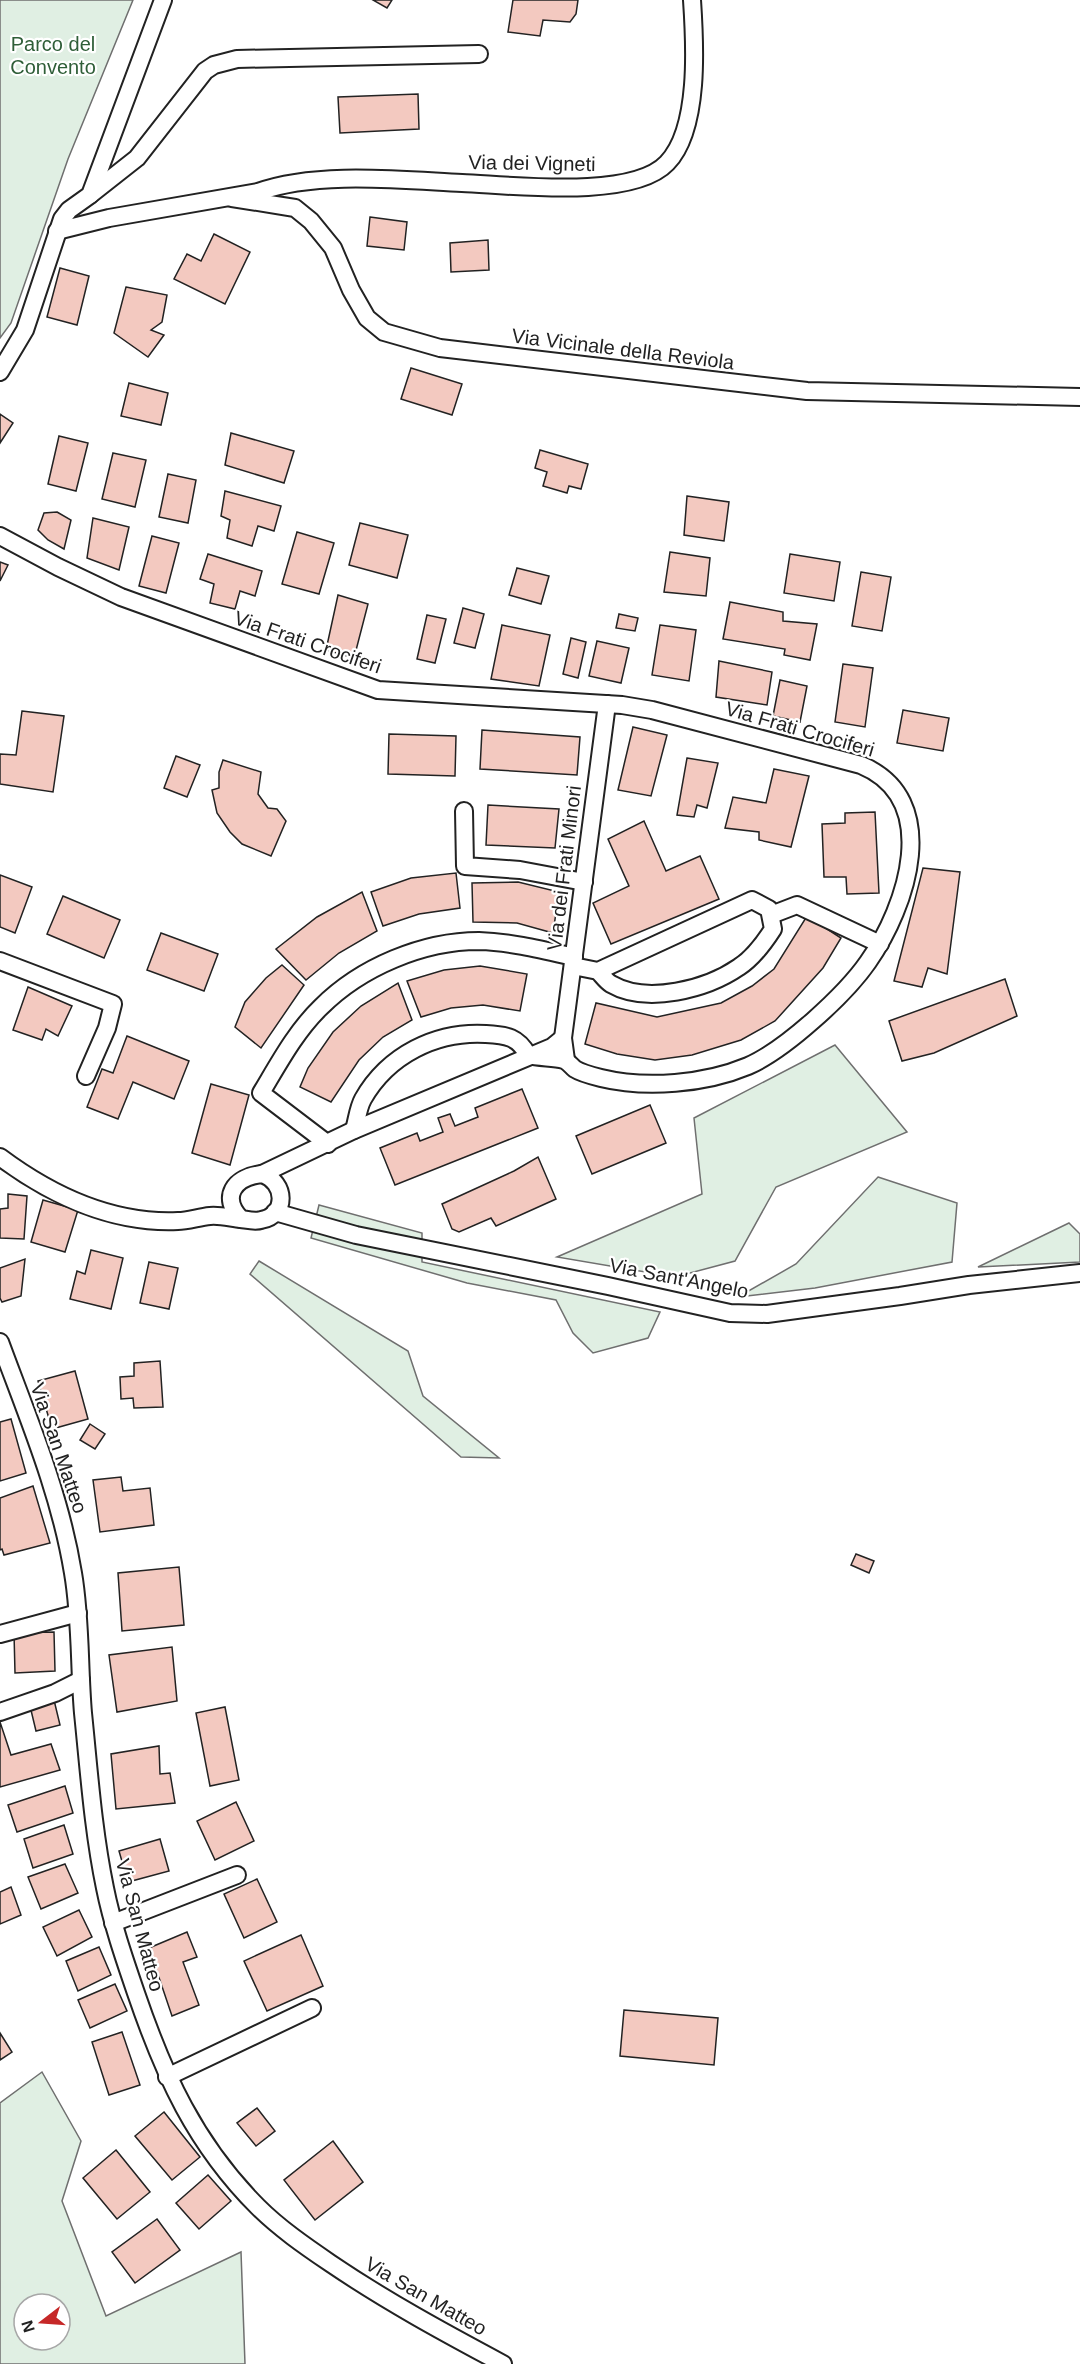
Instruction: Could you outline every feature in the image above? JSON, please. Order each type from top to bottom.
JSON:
[{"type":"street","points":[[90,195],[163,0]]},
{"type":"street","name":"Via dei Vigneti","points":[[258,192],[279,185],[337,180],[400,180],[568,188],[613,185],[645,177],[667,164],[687,131],[695,50],[692,0]]},
{"type":"street","points":[[0,372],[25,330],[57,231],[69,210],[137,158],[198,77],[214,65],[237,59],[479,54]]},
{"type":"street","name":"Via Vicinale della Reviola","points":[[57,231],[109,218],[258,192]]},
{"type":"street","name":"Via Vicinale della Reviola","points":[[232,198],[295,208],[311,221],[333,248],[366,318],[384,332],[440,348],[807,391],[1080,397]]},
{"type":"street","name":"Via Frati Crociferi","points":[[0,536],[121,597],[378,690],[607,704],[652,710],[861,765],[885,779],[900,796],[909,823],[911,852],[902,893],[891,922],[880,944],[863,969],[791,1040],[748,1066],[693,1082],[642,1084],[601,1078],[575,1069],[566,1060],[528,1055]]},
{"type":"street","name":"Via dei Frati Minori","points":[[566,1060],[563,1038],[607,704]]},
{"type":"street","points":[[464,811],[465,866],[520,870],[584,882]]},
{"type":"street","points":[[328,1144],[261,1093],[303,1028],[322,1006],[350,983],[378,966],[401,957],[453,943],[478,941],[510,944],[573,962],[597,971],[611,984],[633,992],[685,991],[713,983],[741,966],[762,945],[773,929],[769,909],[752,900],[597,971]]},
{"type":"street","points":[[771,915],[797,905],[880,944]]},
{"type":"street","points":[[0,961],[113,1004],[107,1028],[86,1076]]},
{"type":"street","points":[[354,1130],[361,1102],[371,1086],[408,1051],[461,1033],[511,1038],[522,1043],[528,1055]]},
{"type":"street","points":[[179,1221],[205,1210],[243,1179],[262,1174],[354,1130],[528,1055],[552,1047],[563,1038]]},
{"type":"street","points":[[0,1157],[29,1179],[108,1214],[179,1221],[210,1216],[261,1220],[278,1205],[292,1169],[307,1153]]},
{"type":"street","points":[[262,1174],[273,1179],[277,1184],[278,1205]]},
{"type":"street","points":[[231,1191],[232,1207],[242,1219]]},
{"type":"street","name":"Via Sant'Angelo","points":[[278,1205],[356,1235],[730,1313],[767,1314],[969,1285],[1080,1273]]},
{"type":"street","name":"Via San Matteo","points":[[0,1342],[47,1469],[64,1527],[74,1577],[78,1613],[81,1680],[98,1845],[113,1923],[167,2077],[205,2143],[234,2182],[260,2209],[302,2244],[383,2299],[503,2364]]},
{"type":"street","points":[[0,1389],[14,1378]]},
{"type":"street","points":[[0,1634],[78,1613]]},
{"type":"street","points":[[0,1712],[55,1693],[81,1680]]},
{"type":"street","points":[[113,1923],[237,1875]]},
{"type":"street","points":[[167,2077],[312,2008]]},
{"type":"green space","name":"Parco del Convento","points":[[0,0],[133,0],[68,159],[11,323],[0,338]]},
{"type":"green space","points":[[835,1045],[907,1132],[776,1187],[735,1261],[675,1277],[557,1257],[702,1194],[694,1118]]},
{"type":"green space","points":[[878,1177],[957,1203],[952,1262],[815,1288],[738,1297],[796,1264]]},
{"type":"green space","points":[[319,1205],[422,1233],[422,1262],[660,1312],[648,1338],[593,1353],[573,1333],[556,1300],[467,1283],[311,1238]]},
{"type":"green space","points":[[1069,1223],[1080,1234],[1080,1262],[978,1267]]},
{"type":"green space","points":[[259,1261],[408,1351],[423,1396],[499,1458],[461,1457],[250,1274]]},
{"type":"green space","points":[[42,2072],[81,2141],[62,2201],[106,2316],[241,2252],[245,2364],[0,2364],[0,2103]]},
{"type":"building","points":[[373,0],[392,0],[387,8]]},
{"type":"building","points":[[513,0],[578,0],[576,14],[570,22],[543,20],[540,36],[508,32]]},
{"type":"building","points":[[418,94],[419,129],[340,133],[338,97]]},
{"type":"building","points":[[370,217],[407,222],[404,250],[367,246]]},
{"type":"building","points":[[214,234],[250,252],[225,304],[174,279],[187,254],[201,261]]},
{"type":"building","points":[[488,240],[489,270],[451,272],[450,243]]},
{"type":"building","points":[[60,268],[89,276],[77,325],[47,317]]},
{"type":"building","points":[[126,287],[167,295],[162,322],[151,330],[164,335],[148,357],[114,333]]},
{"type":"building","points":[[411,368],[462,384],[452,415],[401,399]]},
{"type":"building","points":[[129,383],[168,393],[161,425],[121,416]]},
{"type":"building","points":[[0,414],[13,423],[0,443]]},
{"type":"building","points":[[231,433],[294,451],[284,483],[225,465]]},
{"type":"building","points":[[59,436],[88,443],[76,491],[48,484]]},
{"type":"building","points":[[540,450],[588,464],[581,489],[569,486],[567,493],[543,486],[547,472],[535,468]]},
{"type":"building","points":[[113,453],[146,460],[135,507],[102,499]]},
{"type":"building","points":[[168,474],[196,480],[188,523],[159,517]]},
{"type":"building","points":[[225,491],[281,506],[274,531],[258,526],[252,546],[227,538],[230,520],[221,516]]},
{"type":"building","points":[[687,496],[729,502],[724,541],[684,535]]},
{"type":"building","points":[[57,512],[71,520],[64,549],[48,540],[38,530],[44,513]]},
{"type":"building","points":[[93,518],[129,527],[119,570],[87,558]]},
{"type":"building","points":[[360,523],[408,535],[397,578],[349,565]]},
{"type":"building","points":[[297,532],[334,543],[319,594],[282,584]]},
{"type":"building","points":[[152,536],[179,543],[166,593],[139,586]]},
{"type":"building","points":[[670,552],[710,558],[706,596],[664,592]]},
{"type":"building","points":[[208,554],[262,571],[255,596],[240,591],[235,609],[210,603],[214,584],[200,579]]},
{"type":"building","points":[[790,554],[840,562],[834,601],[784,593]]},
{"type":"building","points":[[0,562],[8,565],[0,581]]},
{"type":"building","points":[[517,568],[549,576],[541,604],[509,595]]},
{"type":"building","points":[[861,572],[891,577],[882,631],[852,626]]},
{"type":"building","points":[[338,595],[368,604],[354,658],[326,650]]},
{"type":"building","points":[[730,602],[783,612],[783,621],[817,624],[810,660],[784,655],[785,649],[723,639]]},
{"type":"building","points":[[463,608],[484,614],[475,648],[454,643]]},
{"type":"building","points":[[619,614],[638,618],[635,631],[616,628]]},
{"type":"building","points":[[427,615],[446,619],[435,663],[417,659]]},
{"type":"building","points":[[502,625],[550,635],[539,686],[491,679]]},
{"type":"building","points":[[660,625],[696,630],[689,681],[652,675]]},
{"type":"building","points":[[571,638],[586,642],[578,678],[563,674]]},
{"type":"building","points":[[597,641],[629,648],[621,683],[589,676]]},
{"type":"building","points":[[719,661],[772,672],[767,705],[716,697]]},
{"type":"building","points":[[843,664],[873,668],[865,727],[835,722]]},
{"type":"building","points":[[780,680],[807,686],[800,722],[773,716]]},
{"type":"building","points":[[903,710],[949,718],[943,751],[897,743]]},
{"type":"building","points":[[22,711],[64,716],[53,792],[0,784],[0,754],[16,755]]},
{"type":"building","points":[[633,727],[667,735],[651,796],[618,790]]},
{"type":"building","points":[[482,730],[580,737],[577,775],[480,769]]},
{"type":"building","points":[[389,734],[456,736],[455,776],[388,774]]},
{"type":"building","points":[[176,756],[200,765],[187,797],[164,788]]},
{"type":"building","points":[[687,758],[718,763],[707,808],[697,805],[694,817],[677,815]]},
{"type":"building","points":[[223,760],[261,772],[258,794],[268,808],[277,809],[286,821],[271,856],[242,844],[230,832],[217,813],[212,790],[219,788],[219,772]]},
{"type":"building","points":[[774,769],[809,776],[791,847],[759,840],[759,832],[725,828],[733,797],[766,803]]},
{"type":"building","points":[[488,805],[559,809],[555,848],[486,845]]},
{"type":"building","points":[[875,812],[879,893],[847,894],[846,877],[824,877],[822,824],[845,823],[845,813]]},
{"type":"building","points":[[644,821],[666,871],[700,856],[719,899],[611,944],[593,903],[629,886],[608,839]]},
{"type":"building","points":[[923,868],[960,872],[947,974],[928,968],[922,987],[894,981]]},
{"type":"building","points":[[456,873],[460,908],[419,914],[383,926],[371,892],[411,878]]},
{"type":"building","points":[[0,875],[32,887],[15,933],[0,927]]},
{"type":"building","points":[[518,882],[559,892],[553,933],[517,923],[473,922],[472,883]]},
{"type":"building","points":[[362,892],[377,931],[339,953],[306,980],[276,949],[317,917]]},
{"type":"building","points":[[63,896],[120,920],[104,958],[47,934]]},
{"type":"building","points":[[807,916],[841,938],[823,968],[775,1021],[741,1040],[692,1055],[655,1060],[617,1054],[585,1044],[596,1003],[657,1017],[721,1003],[752,986],[774,969]]},
{"type":"building","points":[[161,933],[218,954],[204,991],[147,970]]},
{"type":"building","points":[[282,965],[304,985],[261,1048],[235,1027],[245,1002],[266,978]]},
{"type":"building","points":[[480,966],[527,974],[520,1011],[483,1005],[451,1008],[421,1017],[407,981],[444,970]]},
{"type":"building","points":[[1005,979],[1017,1016],[934,1053],[902,1061],[889,1021]]},
{"type":"building","points":[[398,983],[412,1020],[383,1037],[359,1060],[331,1102],[300,1087],[308,1068],[333,1032],[361,1006]]},
{"type":"building","points":[[28,987],[72,1006],[58,1036],[46,1029],[42,1040],[13,1030]]},
{"type":"building","points":[[127,1036],[189,1061],[174,1099],[133,1082],[118,1119],[87,1107],[102,1069],[113,1073]]},
{"type":"building","points":[[211,1084],[249,1095],[230,1165],[192,1153]]},
{"type":"building","points":[[522,1089],[538,1128],[395,1185],[380,1148],[417,1133],[420,1141],[443,1132],[438,1118],[450,1114],[455,1126],[478,1117],[475,1108]]},
{"type":"building","points":[[650,1105],[666,1143],[592,1174],[576,1136]]},
{"type":"building","points":[[538,1157],[556,1199],[496,1226],[491,1218],[459,1232],[452,1229],[442,1204],[514,1171]]},
{"type":"building","points":[[8,1194],[27,1196],[24,1239],[0,1238],[0,1209],[8,1208]]},
{"type":"building","points":[[43,1200],[78,1210],[65,1252],[31,1242]]},
{"type":"building","points":[[91,1250],[123,1258],[111,1309],[70,1299],[77,1271],[85,1274]]},
{"type":"building","points":[[25,1259],[21,1296],[2,1302],[0,1268]]},
{"type":"building","points":[[149,1262],[178,1268],[169,1309],[140,1303]]},
{"type":"building","points":[[160,1361],[163,1407],[134,1408],[133,1398],[121,1399],[120,1377],[134,1376],[134,1363]]},
{"type":"building","points":[[75,1371],[88,1419],[52,1429],[38,1381]]},
{"type":"building","points":[[11,1419],[26,1473],[0,1481],[0,1422]]},
{"type":"building","points":[[90,1424],[105,1434],[95,1449],[80,1440]]},
{"type":"building","points":[[121,1477],[123,1491],[150,1488],[154,1525],[100,1532],[93,1480]]},
{"type":"building","points":[[33,1486],[50,1543],[4,1555],[2,1549],[0,1550],[0,1498]]},
{"type":"building","points":[[856,1554],[874,1561],[869,1573],[851,1565]]},
{"type":"building","points":[[179,1567],[184,1625],[122,1631],[118,1573]]},
{"type":"building","points":[[54,1632],[55,1671],[15,1673],[14,1633]]},
{"type":"building","points":[[172,1647],[177,1701],[117,1712],[109,1655]]},
{"type":"building","points":[[54,1700],[60,1725],[36,1731],[30,1706]]},
{"type":"building","points":[[225,1707],[239,1780],[210,1786],[196,1713]]},
{"type":"building","points":[[0,1722],[11,1755],[51,1744],[60,1770],[0,1787]]},
{"type":"building","points":[[159,1746],[160,1774],[170,1773],[175,1803],[116,1809],[111,1754]]},
{"type":"building","points":[[65,1786],[73,1813],[17,1832],[8,1805]]},
{"type":"building","points":[[236,1802],[254,1841],[215,1860],[197,1821]]},
{"type":"building","points":[[64,1825],[73,1854],[33,1868],[24,1839]]},
{"type":"building","points":[[160,1839],[169,1871],[128,1882],[119,1851]]},
{"type":"building","points":[[65,1864],[78,1893],[41,1909],[28,1877]]},
{"type":"building","points":[[257,1879],[277,1922],[244,1938],[224,1894]]},
{"type":"building","points":[[11,1887],[21,1915],[0,1924],[0,1892]]},
{"type":"building","points":[[79,1910],[92,1937],[57,1956],[43,1927]]},
{"type":"building","points":[[187,1932],[197,1957],[183,1962],[199,2005],[172,2016],[149,1948]]},
{"type":"building","points":[[301,1935],[323,1986],[267,2011],[244,1961]]},
{"type":"building","points":[[99,1947],[111,1975],[78,1991],[66,1961]]},
{"type":"building","points":[[115,1984],[127,2011],[90,2028],[78,2000]]},
{"type":"building","points":[[624,2010],[718,2018],[714,2065],[620,2056]]},
{"type":"building","points":[[122,2032],[140,2085],[109,2095],[92,2042]]},
{"type":"building","points":[[0,2033],[12,2052],[0,2060]]},
{"type":"building","points":[[257,2108],[275,2131],[256,2146],[237,2123]]},
{"type":"building","points":[[164,2112],[200,2157],[172,2180],[135,2136]]},
{"type":"building","points":[[333,2141],[363,2182],[315,2220],[284,2180]]},
{"type":"building","points":[[116,2150],[150,2192],[117,2219],[83,2178]]},
{"type":"building","points":[[208,2175],[231,2201],[199,2229],[176,2203]]},
{"type":"building","points":[[157,2219],[180,2250],[135,2283],[112,2252]]}]
